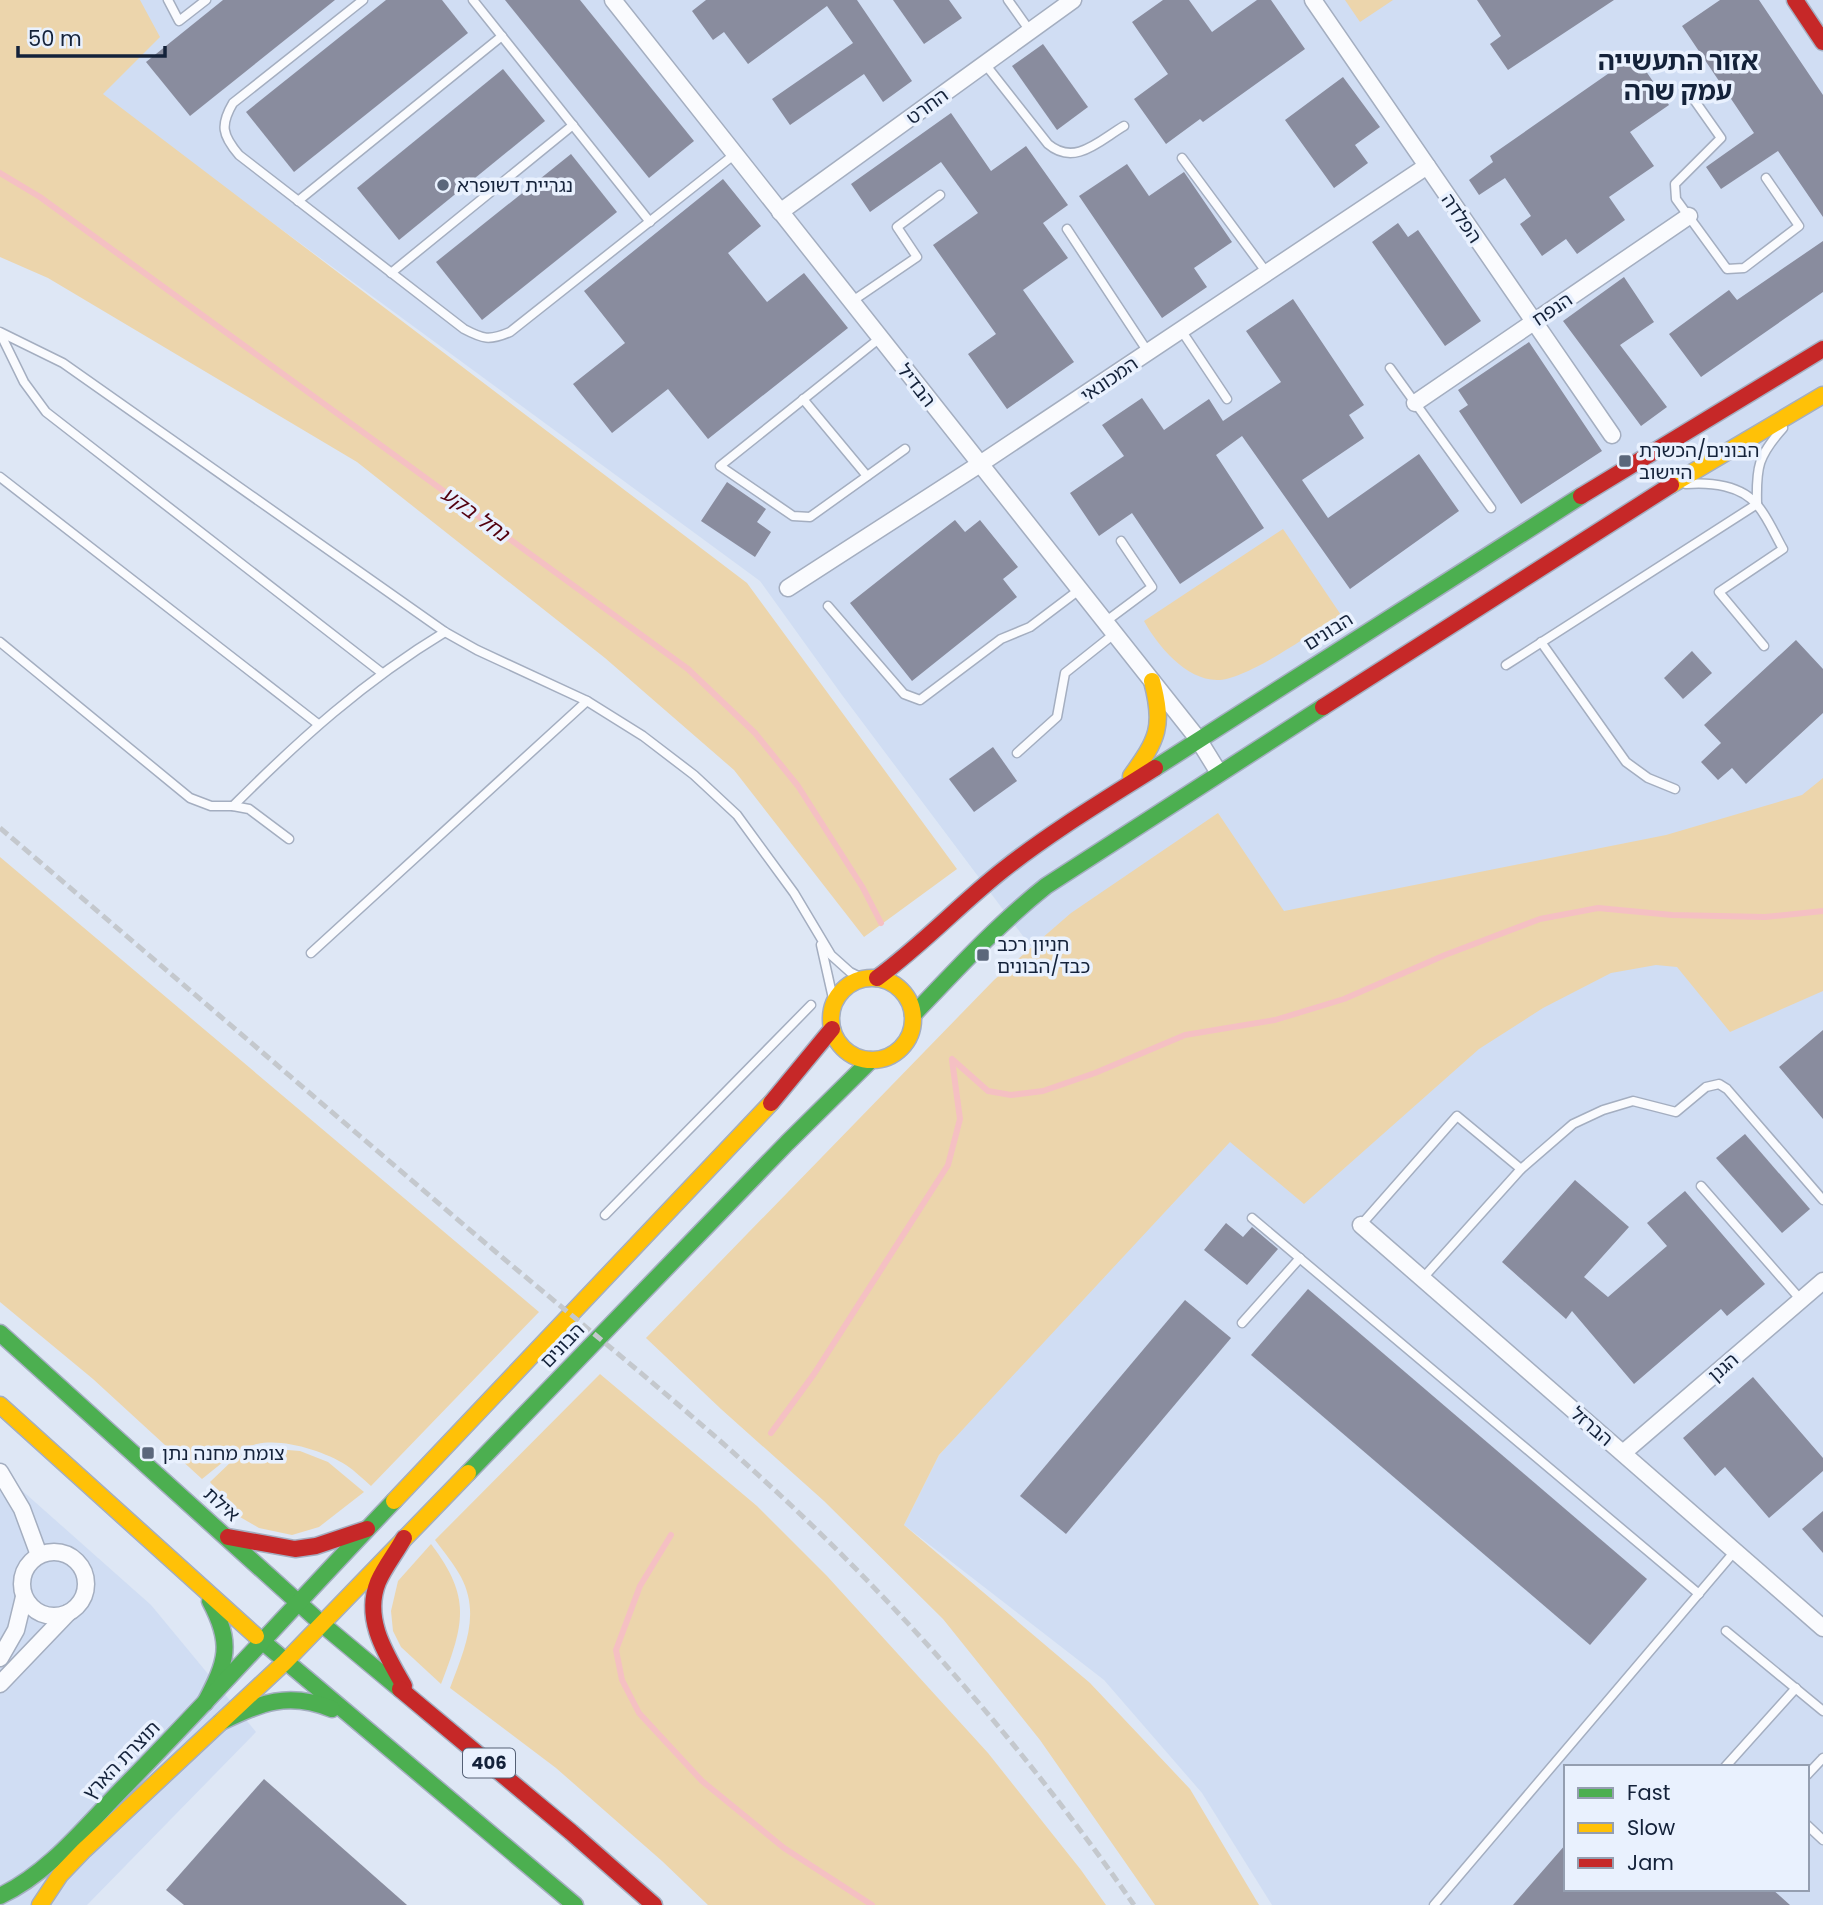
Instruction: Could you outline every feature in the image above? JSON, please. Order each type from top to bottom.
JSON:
[{"type":"street","name":"הבדיל","points":[[613,0],[1198,739],[1219,773]]},
{"type":"street","name":"החרט","points":[[780,212],[1073,0]]},
{"type":"street","name":"הפלדה","points":[[1313,0],[1612,435]]},
{"type":"street","points":[[1795,0],[1823,41]]},
{"type":"street","name":"המכונאי","points":[[788,588],[980,464],[1427,166]]},
{"type":"street","name":"הנפח","points":[[1415,403],[1689,216]]},
{"type":"street","name":"הבונים","points":[[871,979],[905,958],[989,881],[1023,854],[1124,786],[1649,453],[1823,349]]},
{"type":"street","points":[[913,1015],[976,948],[1046,886],[1669,486],[1823,396]]},
{"type":"street","points":[[1124,786],[1149,751],[1157,730],[1160,710],[1152,681]]},
{"type":"street","points":[[871,979],[891,982],[902,990],[910,1002],[913,1015],[907,1042],[897,1052],[885,1058],[858,1058],[838,1042],[832,1029],[834,1003],[841,992],[852,984],[871,979]]},
{"type":"street","name":"הבונים","points":[[262,1642],[744,1133],[798,1073],[832,1029]]},
{"type":"street","name":"הבונים","points":[[285,1662],[786,1143],[871,1060]]},
{"type":"street","name":"הברזל","points":[[1362,1225],[1823,1628]]},
{"type":"street","name":"הגנן","points":[[1622,1452],[1823,1281]]},
{"type":"street","name":"אילת","points":[[0,1333],[321,1624]]},
{"type":"street","name":"406","points":[[0,1405],[262,1642],[575,1905]]},
{"type":"street","points":[[0,1472],[22,1509],[39,1555]]},
{"type":"street","points":[[226,1537],[295,1549],[316,1546],[367,1529]]},
{"type":"street","points":[[404,1538],[377,1584],[373,1604],[374,1626],[381,1645],[413,1702]]},
{"type":"street","points":[[0,1658],[16,1630],[24,1597],[22,1577],[26,1567],[39,1555],[54,1552],[65,1553],[74,1559],[82,1567],[85,1577],[86,1588],[82,1599],[0,1684]]},
{"type":"street","points":[[200,1586],[223,1623],[228,1650],[222,1671],[205,1703]]},
{"type":"street","points":[[24,1597],[29,1606],[47,1616],[68,1613]]},
{"type":"street","name":"406","points":[[321,1624],[552,1816],[654,1905]]},
{"type":"street","name":"תוצרת הארץ","points":[[0,1897],[21,1886],[50,1862],[262,1642]]},
{"type":"street","name":"תוצרת הארץ","points":[[40,1905],[60,1875],[84,1850],[285,1662]]},
{"type":"street","points":[[221,1722],[260,1703],[287,1698],[317,1701],[350,1717]]},
{"type":"street","points":[[0,1897],[13,1905]]},
{"type":"lane","points":[[168,0],[179,21],[206,0]]},
{"type":"lane","points":[[363,0],[233,103],[225,118],[228,143],[239,155],[391,273],[464,329],[482,338],[497,337],[510,332],[735,154]]},
{"type":"lane","points":[[474,0],[650,222]]},
{"type":"lane","points":[[1008,0],[1030,31]]},
{"type":"lane","points":[[298,201],[502,36]]},
{"type":"lane","points":[[985,64],[1048,144],[1059,153],[1079,153],[1124,125]]},
{"type":"lane","points":[[1690,94],[1721,138],[1675,184],[1676,199],[1727,269],[1744,268],[1799,226],[1766,178]]},
{"type":"lane","points":[[391,273],[573,125]]},
{"type":"lane","points":[[1182,158],[1267,273]]},
{"type":"lane","points":[[851,302],[917,257],[897,227],[940,195]]},
{"type":"lane","points":[[1067,229],[1148,352]]},
{"type":"lane","points":[[1181,330],[1227,399]]},
{"type":"lane","points":[[0,332],[63,363],[445,632],[477,650],[587,701],[643,736],[694,775],[737,815],[794,893],[839,964],[871,979]]},
{"type":"lane","points":[[0,332],[24,382],[46,412],[382,673]]},
{"type":"lane","points":[[880,338],[720,466],[793,516],[810,517],[905,449]]},
{"type":"lane","points":[[1390,368],[1491,508]]},
{"type":"lane","points":[[803,400],[867,476]]},
{"type":"lane","points":[[1757,504],[1756,475],[1763,453],[1798,410]]},
{"type":"lane","points":[[0,477],[318,724]]},
{"type":"lane","points":[[1669,486],[1714,484],[1737,490],[1757,504],[1783,550],[1719,592],[1764,646]]},
{"type":"lane","points":[[1506,665],[1757,504]]},
{"type":"lane","points":[[1017,752],[1057,717],[1065,673],[1152,587],[1121,541]]},
{"type":"lane","points":[[828,606],[904,694],[919,701],[1001,639],[1030,626],[1079,590]]},
{"type":"lane","points":[[233,806],[318,724],[382,673],[445,632]]},
{"type":"lane","points":[[0,642],[190,798],[211,806],[233,806],[255,813],[289,839]]},
{"type":"lane","points":[[1541,642],[1626,762],[1648,778],[1675,789]]},
{"type":"lane","points":[[311,953],[587,701]]},
{"type":"lane","points":[[817,932],[834,1003]]},
{"type":"lane","points":[[606,1214],[811,1005]]},
{"type":"lane","points":[[1423,1278],[1521,1169],[1573,1124],[1603,1110],[1633,1101],[1676,1112],[1706,1087],[1719,1084],[1727,1088],[1823,1200]]},
{"type":"lane","points":[[1362,1225],[1457,1116],[1521,1169]]},
{"type":"lane","points":[[1702,1186],[1801,1300]]},
{"type":"lane","points":[[1252,1217],[1699,1594]]},
{"type":"lane","points":[[1242,1323],[1300,1258]]},
{"type":"lane","points":[[1434,1905],[1735,1551]]},
{"type":"lane","points":[[1726,1631],[1823,1711]]},
{"type":"lane","points":[[1728,1765],[1796,1688]]},
{"type":"lane","points":[[1809,1773],[1823,1758]]},
{"type":"lane","points":[[1809,1827],[1823,1840]]},
{"type":"shaded area","points":[[0,0],[1823,0],[1823,1905],[1272,1905],[1202,1793],[1104,1680],[904,1525],[939,1455],[1197,1168],[842,695],[760,581],[63,69]]},
{"type":"shaded area","points":[[0,0],[140,0],[160,37],[103,94],[747,583],[957,869],[864,937],[734,770],[605,658],[357,462],[48,278],[0,257]]},
{"type":"shaded area","points":[[1345,0],[1393,0],[1360,22]]},
{"type":"shaded area","points":[[1283,529],[1341,615],[1262,664],[1230,678],[1205,678],[1184,668],[1165,650],[1144,621]]},
{"type":"shaded area","points":[[1823,778],[1823,991],[1730,1032],[1677,967],[1656,965],[1611,973],[1543,1008],[1479,1049],[1304,1204],[1230,1142],[939,1455],[904,1525],[1090,1683],[1190,1789],[1259,1905],[1155,1905],[1040,1740],[943,1619],[824,1501],[646,1338],[994,980],[1071,913],[1218,813],[1284,911],[1666,835],[1802,795]]},
{"type":"shaded area","points":[[0,857],[539,1312],[371,1486],[337,1460],[303,1447],[279,1443],[257,1444],[242,1449],[202,1479],[93,1379],[0,1302]]},
{"type":"shaded area","points":[[600,1374],[757,1506],[827,1576],[988,1753],[1106,1905],[708,1905],[556,1768],[450,1688],[465,1646],[470,1605],[461,1577],[435,1540]]},
{"type":"shaded area","points":[[263,1448],[300,1451],[328,1462],[364,1492],[319,1527],[292,1535],[259,1528],[240,1517],[210,1482],[235,1458]]},
{"type":"shaded area","points":[[0,1471],[151,1605],[256,1732],[87,1905],[0,1905]]},
{"type":"shaded area","points":[[431,1544],[453,1580],[460,1612],[455,1644],[441,1684],[401,1647],[393,1631],[391,1611],[398,1581]]},
{"type":"building","points":[[223,0],[335,0],[190,116],[146,62]]},
{"type":"building","points":[[386,0],[442,0],[468,33],[294,172],[246,112]]},
{"type":"building","points":[[505,0],[580,0],[694,141],[649,178]]},
{"type":"building","points":[[706,0],[857,0],[912,81],[883,102],[864,74],[790,125],[772,99],[853,43],[827,6],[748,64],[724,32],[713,40],[692,11]]},
{"type":"building","points":[[893,0],[949,0],[962,18],[924,44]]},
{"type":"building","points":[[1163,0],[1189,0],[1212,32],[1257,0],[1271,0],[1305,49],[1203,122],[1200,119],[1166,144],[1134,99],[1168,74],[1132,22]]},
{"type":"building","points":[[1477,0],[1614,0],[1508,70],[1490,44],[1501,36]]},
{"type":"building","points":[[1720,0],[1759,0],[1823,95],[1823,217],[1778,151],[1721,189],[1706,167],[1754,133],[1682,26]]},
{"type":"building","points":[[1043,44],[1088,107],[1057,130],[1012,66]]},
{"type":"building","points":[[1635,55],[1669,105],[1630,132],[1654,166],[1609,197],[1625,220],[1577,254],[1566,239],[1542,256],[1520,224],[1531,216],[1505,178],[1479,195],[1469,180],[1493,162],[1490,156]]},
{"type":"building","points":[[503,69],[545,121],[399,240],[357,188]]},
{"type":"building","points":[[1343,77],[1380,127],[1355,145],[1368,163],[1334,188],[1285,120]]},
{"type":"building","points":[[951,113],[991,171],[1026,146],[1068,205],[1043,223],[1068,258],[1023,290],[1074,362],[1007,409],[968,354],[996,334],[933,245],[978,213],[941,162],[870,212],[851,184]]},
{"type":"building","points":[[571,154],[617,212],[482,320],[436,262]]},
{"type":"building","points":[[1127,164],[1149,196],[1184,172],[1232,242],[1194,268],[1207,287],[1162,318],[1079,196]]},
{"type":"building","points":[[723,179],[761,226],[728,253],[767,302],[804,273],[848,328],[708,439],[668,389],[612,433],[573,384],[625,343],[584,291]]},
{"type":"building","points":[[1398,223],[1408,237],[1418,230],[1481,321],[1445,346],[1372,242]]},
{"type":"building","points":[[1823,241],[1823,292],[1701,377],[1669,334],[1729,290],[1737,300]]},
{"type":"building","points":[[1624,277],[1654,322],[1620,345],[1667,407],[1641,426],[1563,321]]},
{"type":"building","points":[[1293,299],[1364,405],[1349,415],[1364,438],[1302,480],[1328,518],[1419,454],[1459,511],[1350,589],[1242,436],[1216,455],[1264,528],[1180,584],[1132,513],[1099,536],[1070,493],[1124,456],[1102,425],[1142,398],[1164,430],[1209,399],[1223,421],[1281,382],[1246,331]]},
{"type":"building","points":[[1529,342],[1602,451],[1521,504],[1459,411],[1468,405],[1458,390]]},
{"type":"building","points":[[727,482],[766,509],[757,522],[771,532],[755,557],[701,521]]},
{"type":"building","points":[[955,520],[965,532],[980,520],[1018,567],[1003,579],[1017,597],[912,681],[850,603]]},
{"type":"building","points":[[1796,640],[1823,669],[1823,713],[1746,784],[1732,768],[1718,780],[1701,762],[1721,743],[1704,725]]},
{"type":"building","points":[[1692,651],[1712,673],[1683,699],[1664,678]]},
{"type":"building","points":[[993,747],[1017,781],[974,812],[949,779]]},
{"type":"building","points":[[1823,1030],[1823,1119],[1779,1067]]},
{"type":"building","points":[[1745,1134],[1810,1209],[1782,1233],[1716,1158]]},
{"type":"building","points":[[1575,1180],[1629,1227],[1584,1277],[1608,1297],[1667,1246],[1647,1223],[1685,1191],[1765,1284],[1727,1316],[1721,1309],[1634,1384],[1572,1311],[1566,1319],[1502,1262]]},
{"type":"building","points":[[1226,1223],[1243,1237],[1252,1227],[1278,1249],[1247,1285],[1204,1250]]},
{"type":"building","points":[[1308,1289],[1647,1579],[1590,1645],[1251,1355]]},
{"type":"building","points":[[1185,1300],[1231,1338],[1066,1534],[1020,1496]]},
{"type":"building","points":[[1753,1377],[1823,1458],[1823,1471],[1769,1518],[1725,1467],[1715,1476],[1683,1438]]},
{"type":"building","points":[[1823,1511],[1823,1553],[1802,1529]]},
{"type":"building","points":[[264,1779],[407,1905],[184,1905],[166,1890]]},
{"type":"building","points":[[1564,1846],[1564,1891],[1774,1891],[1790,1905],[1513,1905]]},
{"type":"waterway","name":"נחל בקע","points":[[0,173],[40,197],[688,669],[755,733],[798,786],[863,888],[881,923]]},
{"type":"waterway","points":[[952,1059],[988,1091],[1011,1095],[1043,1091],[1095,1073],[1185,1035],[1275,1020],[1344,999],[1445,955],[1540,919],[1598,908],[1672,915],[1765,917],[1823,911]]},
{"type":"waterway","points":[[771,1433],[814,1374],[948,1165],[960,1119],[952,1060]]},
{"type":"waterway","points":[[671,1535],[640,1586],[616,1650],[622,1680],[639,1713],[702,1781],[784,1848],[872,1905]]},
{"type":"railway","points":[[0,828],[686,1412],[796,1510],[888,1602],[975,1699],[1057,1800],[1134,1905]]},
{"type":"traffic: fast","points":[[1155,768],[1581,496]]},
{"type":"traffic: fast","points":[[913,1015],[994,932],[1046,886],[1323,707]]},
{"type":"traffic: fast","points":[[468,1473],[787,1143],[871,1060]]},
{"type":"traffic: fast","points":[[0,1333],[322,1624],[400,1689]]},
{"type":"traffic: fast","points":[[0,1896],[36,1874],[68,1846],[394,1501]]},
{"type":"traffic: fast","points":[[205,1703],[218,1675],[224,1652],[222,1629],[210,1601]]},
{"type":"traffic: fast","points":[[256,1636],[575,1905]]},
{"type":"traffic: fast","points":[[221,1722],[249,1709],[288,1700],[332,1709]]},
{"type":"traffic: slow","points":[[1671,485],[1823,395]]},
{"type":"traffic: slow","points":[[1131,776],[1153,742],[1156,732],[1158,710],[1152,681]]},
{"type":"traffic: slow","points":[[872,978],[888,981],[901,990],[910,1003],[913,1019],[910,1035],[901,1048],[888,1057],[872,1060],[856,1057],[843,1048],[834,1035],[831,1019],[834,1003],[843,990],[856,981],[872,978]]},
{"type":"traffic: slow","points":[[394,1501],[771,1103]]},
{"type":"traffic: slow","points":[[0,1405],[256,1636]]},
{"type":"traffic: slow","points":[[40,1905],[60,1875],[84,1850],[285,1662],[468,1473]]},
{"type":"traffic: jam","points":[[1795,0],[1823,42]]},
{"type":"traffic: jam","points":[[1581,496],[1823,349]]},
{"type":"traffic: jam","points":[[1323,707],[1671,485]]},
{"type":"traffic: jam","points":[[877,978],[1021,856],[1155,768]]},
{"type":"traffic: jam","points":[[771,1103],[832,1029]]},
{"type":"traffic: jam","points":[[228,1537],[295,1549],[316,1546],[367,1529]]},
{"type":"traffic: jam","points":[[404,1538],[378,1582],[373,1609],[384,1649],[404,1686]]},
{"type":"traffic: jam","points":[[400,1689],[654,1905]]},
{"type":"place","name":"נגריית דשופרא","points":[[443,185]]},
{"type":"place","name":"הבונים/הכשרת היישוב","points":[[1625,461]]},
{"type":"place","name":"חניון רכב כבד/הבונים","points":[[983,955]]},
{"type":"place","name":"צומת מחנה נתן","points":[[148,1453]]},
{"type":"district","name":"אזור התעשייה עמק שרה","points":[[1678,76]]}]
